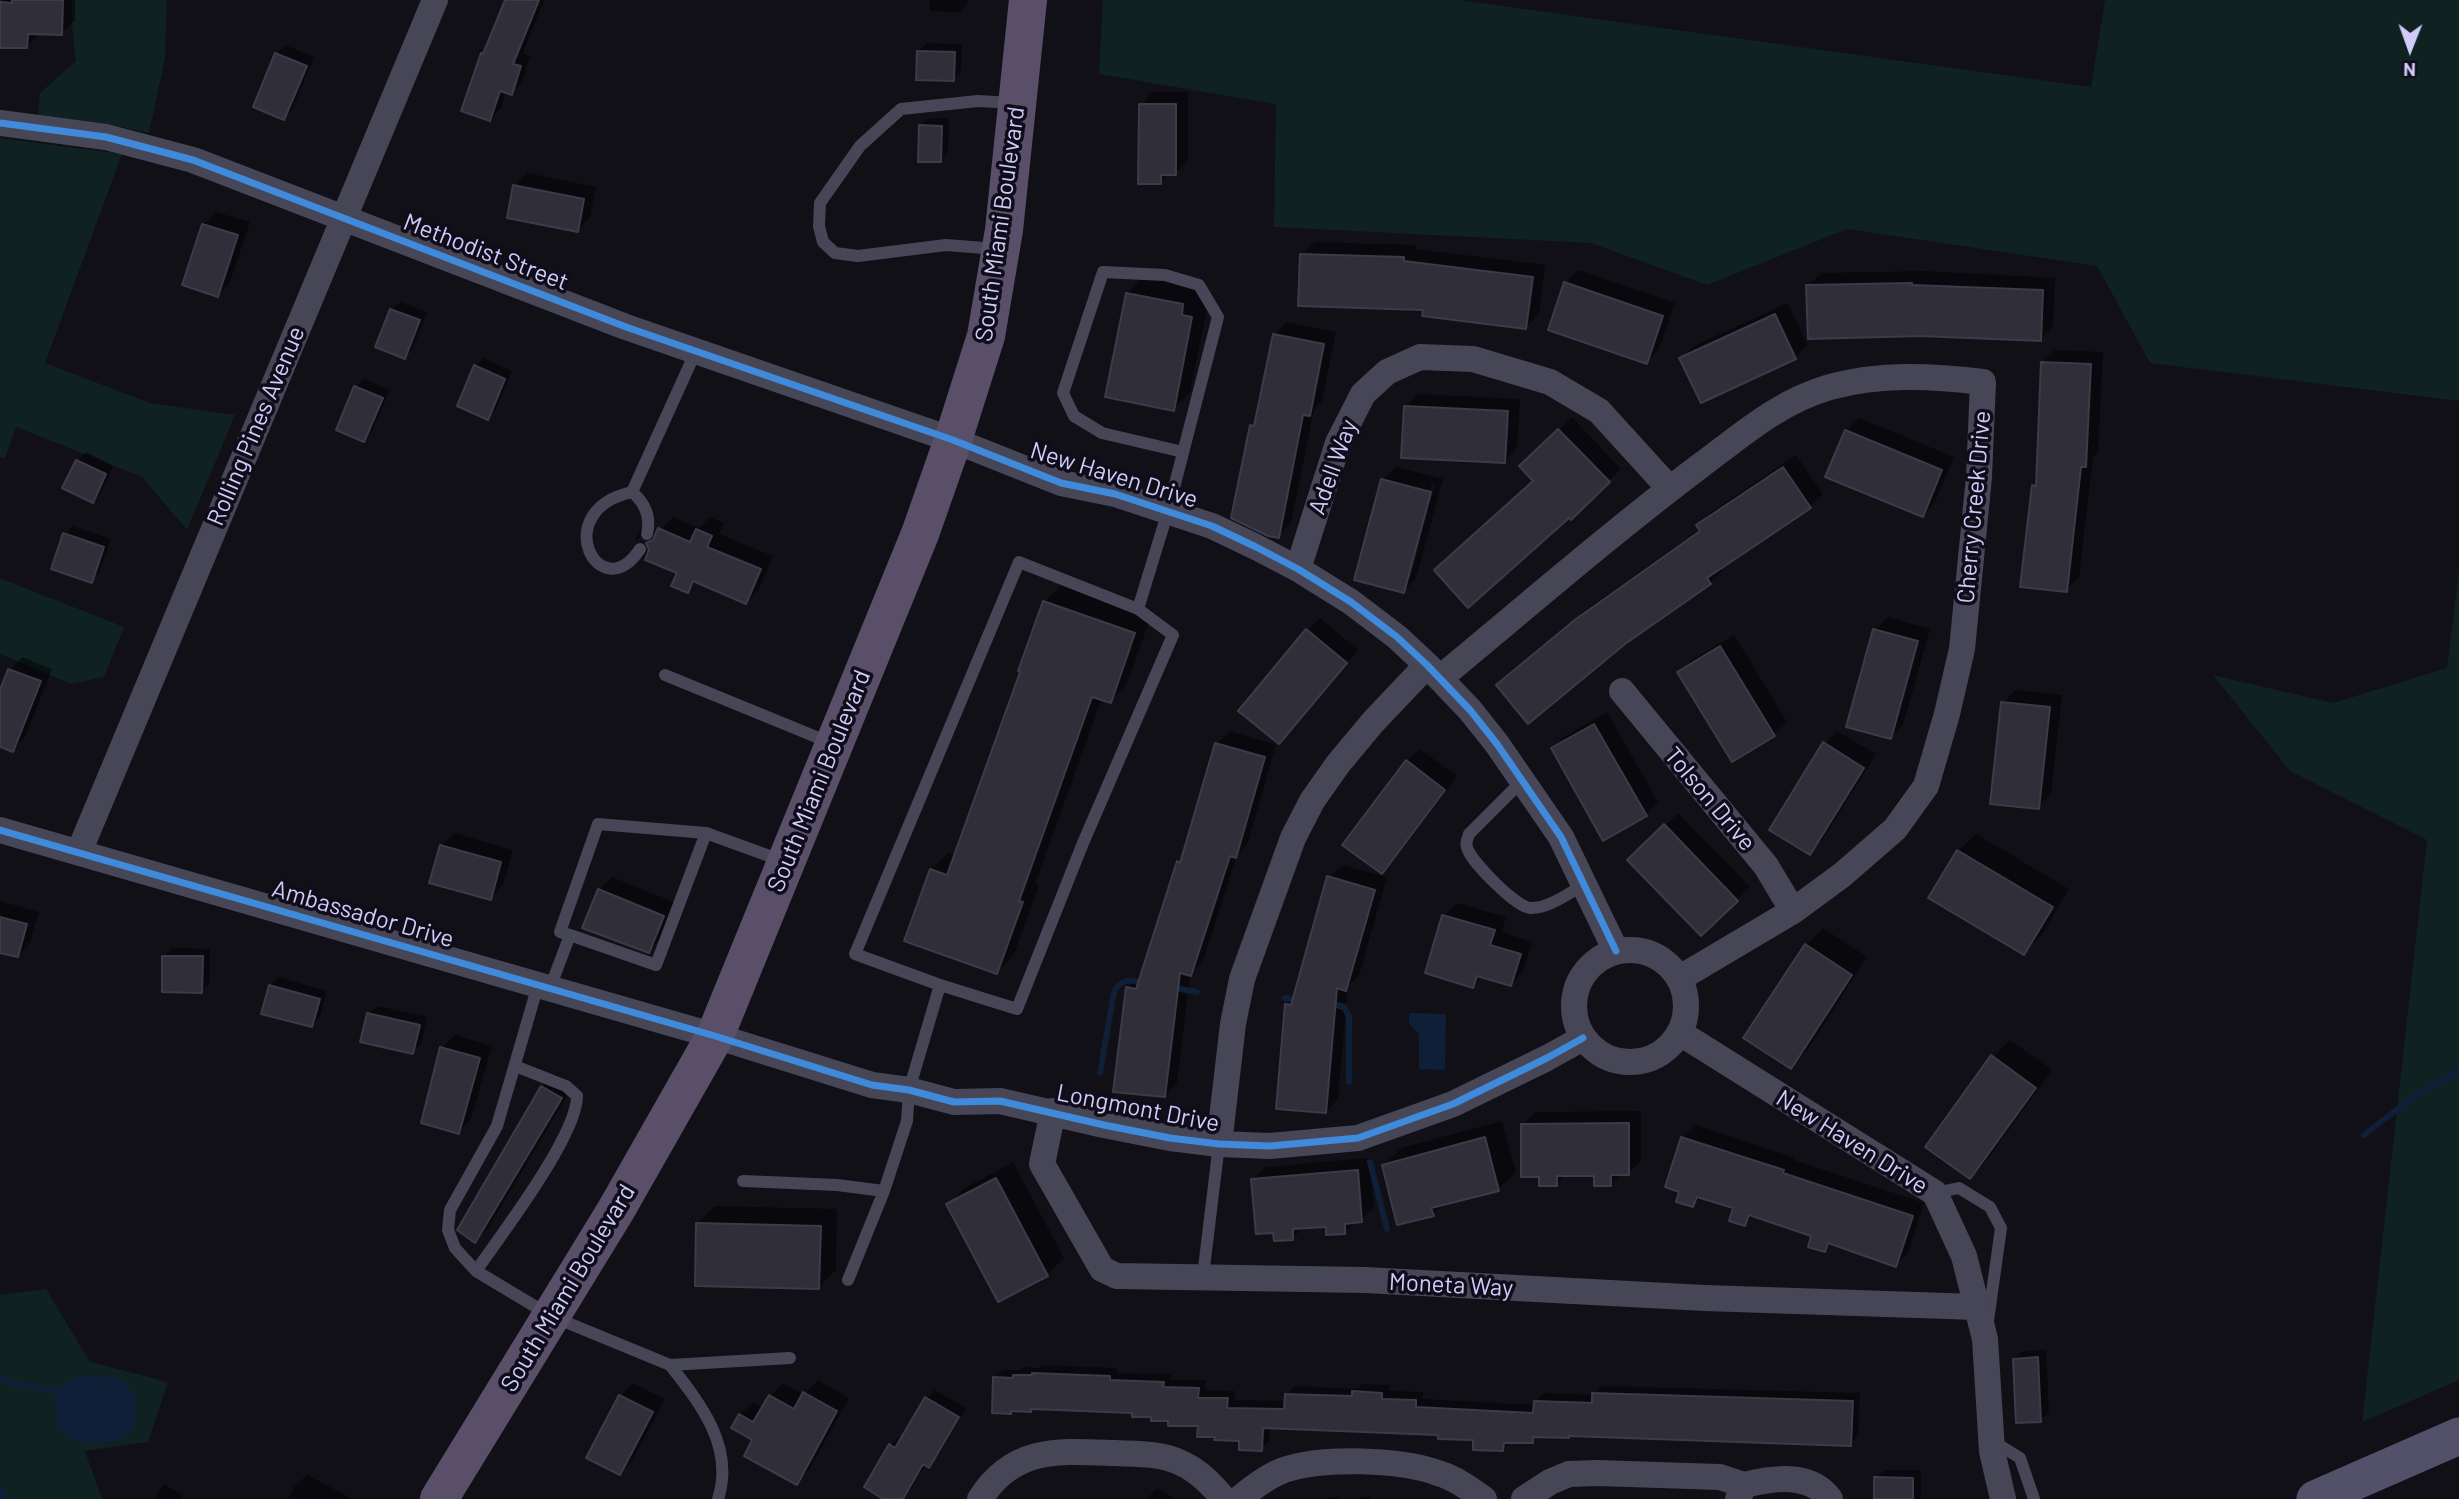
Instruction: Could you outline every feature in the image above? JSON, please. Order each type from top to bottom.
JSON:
[{"type":"main road","name":"South Miami Boulevard","points":[[439,1499],[616,1210],[715,1036],[920,534],[986,336],[1001,249],[1028,0]]},
{"type":"main road","points":[[2315,1499],[2459,1436]]},
{"type":"street","name":"Rolling Pines Avenue","points":[[79,852],[435,0]]},
{"type":"street","name":"Methodist Street","points":[[0,123],[94,135],[193,160],[614,322],[953,440]]},
{"type":"street","name":"Adell Way","points":[[1298,569],[1338,443],[1363,394],[1387,372],[1420,357],[1473,359],[1550,382],[1599,411],[1670,489]]},
{"type":"street","name":"Cherry Creek Drive","points":[[1219,1144],[1233,1024],[1242,979],[1293,838],[1312,801],[1373,722],[1434,671],[1780,407],[1830,387],[1874,378],[1932,376],[1983,382],[1979,477],[1962,649],[1926,786],[1895,829],[1842,875],[1793,911],[1680,978]]},
{"type":"street","name":"New Haven Drive","points":[[953,440],[1061,483],[1115,494],[1213,526],[1298,569],[1351,602],[1397,637],[1434,671],[1470,710],[1522,781],[1561,837],[1616,951]]},
{"type":"street","name":"Tolson Drive","points":[[1622,691],[1766,866],[1793,911]]},
{"type":"street","name":"Ambassador Drive","points":[[0,830],[715,1036]]},
{"type":"street","points":[[1635,949],[1653,953],[1669,963],[1680,978],[1686,996],[1687,1015],[1680,1033],[1668,1048],[1652,1058],[1633,1062],[1614,1060],[1597,1051],[1583,1038],[1576,1021],[1574,1003],[1577,986],[1586,970],[1600,958],[1616,951],[1635,949]]},
{"type":"street","name":"New Haven Drive","points":[[1680,1033],[1935,1193],[1964,1256],[1985,1339],[1991,1440],[2003,1499]]},
{"type":"street","name":"Longmont Drive","points":[[715,1036],[872,1084],[954,1102],[1000,1101],[1131,1130],[1219,1144],[1270,1146],[1359,1138],[1453,1104],[1583,1038]]},
{"type":"street","name":"Moneta Way","points":[[1053,1111],[1042,1164],[1102,1269],[1117,1276],[1365,1280],[1705,1298],[1977,1307]]},
{"type":"street","points":[[980,1499],[987,1488],[1014,1464],[1032,1456],[1070,1451],[1146,1454],[1178,1461],[1205,1478],[1224,1499]]},
{"type":"street","points":[[1239,1499],[1283,1471],[1314,1463],[1334,1462],[1385,1463],[1438,1473],[1485,1499]]},
{"type":"street","points":[[1524,1499],[1550,1482],[1569,1474],[1597,1473],[1720,1476],[1741,1492],[1770,1479],[1797,1480],[1816,1486],[1830,1499]]},
{"type":"lane","points":[[1001,249],[946,244],[858,256],[835,253],[823,242],[819,226],[820,203],[860,146],[901,109],[978,101],[1018,103]]},
{"type":"lane","points":[[1138,609],[1168,511],[1184,452],[1219,317],[1199,285],[1165,275],[1103,272],[1063,393],[1074,416],[1102,433],[1184,452]]},
{"type":"lane","points":[[640,549],[632,562],[614,568],[604,567],[586,549],[585,537],[598,510],[610,499],[632,492],[696,351]]},
{"type":"lane","points":[[632,492],[645,507],[649,526],[647,534]]},
{"type":"lane","points":[[1018,562],[1138,609],[1173,635],[1083,843],[1017,1009],[940,985],[855,954],[1018,562]]},
{"type":"lane","points":[[665,675],[835,744]]},
{"type":"lane","points":[[1522,781],[1469,834],[1466,846],[1471,856],[1516,903],[1528,908],[1542,907],[1585,884]]},
{"type":"lane","points":[[706,832],[656,965],[560,932],[598,824],[706,832],[786,862]]},
{"type":"lane","points":[[570,935],[544,986],[497,1126],[450,1210],[448,1230],[455,1248],[476,1271],[551,1316],[670,1364],[790,1358]]},
{"type":"lane","points":[[848,1280],[884,1191],[907,1121],[909,1090],[940,985]]},
{"type":"lane","points":[[476,1271],[536,1183],[577,1107],[577,1096],[566,1086],[515,1066]]},
{"type":"lane","points":[[1203,1276],[1219,1144]]},
{"type":"lane","points":[[743,1181],[836,1185],[884,1191]]},
{"type":"lane","points":[[1935,1193],[1959,1188],[1990,1207],[2001,1228],[1985,1339]]},
{"type":"lane","points":[[670,1364],[702,1406],[713,1431],[722,1458],[723,1482],[718,1499]]},
{"type":"lane","points":[[1991,1440],[2020,1458],[2034,1499]]},
{"type":"shaded area","points":[[72,0],[167,0],[165,58],[149,133],[98,122],[38,117],[40,93],[76,61]]},
{"type":"shaded area","points":[[1103,0],[1459,0],[2091,87],[2105,0],[2459,0],[2459,401],[2150,363],[2097,266],[1847,229],[1707,285],[1591,243],[1274,227],[1276,104],[1099,74]]},
{"type":"shaded area","points":[[0,138],[122,154],[45,363],[150,403],[235,415],[187,530],[142,477],[16,427],[5,458],[0,457]]},
{"type":"shaded area","points":[[2459,569],[2459,1380],[2362,1422],[2427,840],[2290,771],[2213,675],[2333,703],[2447,668]]},
{"type":"shaded area","points":[[0,578],[124,627],[104,677],[71,684],[0,654]]},
{"type":"shaded area","points":[[46,1289],[90,1362],[168,1382],[148,1442],[85,1451],[102,1499],[0,1499],[0,1295]]},
{"type":"water","points":[[1409,1013],[1446,1014],[1445,1070],[1419,1069],[1419,1034],[1409,1023]]},
{"type":"water","points":[[93,1375],[120,1379],[135,1395],[134,1425],[131,1432],[119,1440],[96,1443],[76,1441],[63,1432],[59,1425],[55,1408],[59,1391],[71,1379]]},
{"type":"building","points":[[12,0],[63,0],[62,35],[28,34],[27,48],[0,48],[0,2],[12,3]]},
{"type":"building","points":[[505,0],[539,0],[513,64],[521,66],[512,95],[500,91],[490,121],[461,111],[481,53],[483,54]]},
{"type":"building","points":[[917,51],[955,52],[954,81],[916,80]]},
{"type":"building","points":[[275,53],[307,66],[284,120],[253,107]]},
{"type":"building","points":[[1139,104],[1176,104],[1176,175],[1161,175],[1161,184],[1138,184]]},
{"type":"building","points":[[919,125],[942,126],[941,162],[918,162]]},
{"type":"building","points":[[513,185],[584,199],[578,232],[507,218]]},
{"type":"building","points":[[202,224],[238,235],[218,297],[182,285]]},
{"type":"building","points":[[1300,254],[1404,257],[1404,261],[1533,277],[1526,329],[1422,316],[1423,310],[1298,306]]},
{"type":"building","points":[[1564,282],[1663,316],[1647,364],[1548,330]]},
{"type":"building","points":[[1912,283],[2043,290],[2041,341],[1921,336],[1808,339],[1806,285]]},
{"type":"building","points":[[1126,293],[1183,304],[1182,315],[1192,317],[1174,411],[1105,397]]},
{"type":"building","points":[[390,309],[420,320],[405,359],[375,347]]},
{"type":"building","points":[[1775,314],[1796,359],[1701,403],[1679,358]]},
{"type":"building","points":[[1273,334],[1324,344],[1310,416],[1303,415],[1279,538],[1268,536],[1231,518],[1250,425],[1254,426]]},
{"type":"building","points":[[2041,362],[2091,364],[2086,467],[2081,467],[2067,592],[2020,587],[2032,485],[2036,486]]},
{"type":"building","points":[[474,365],[505,379],[488,420],[457,406]]},
{"type":"building","points":[[354,386],[383,398],[364,442],[336,430]]},
{"type":"building","points":[[1404,406],[1508,411],[1505,463],[1401,458]]},
{"type":"building","points":[[1558,429],[1610,482],[1571,520],[1569,518],[1468,608],[1434,570],[1533,481],[1519,466]]},
{"type":"building","points":[[1845,430],[1942,470],[1923,517],[1825,477]]},
{"type":"building","points":[[76,460],[106,474],[93,503],[62,488]]},
{"type":"building","points":[[1783,467],[1811,508],[1707,578],[1711,584],[1625,644],[1528,724],[1496,685],[1576,619],[1700,531],[1696,525]]},
{"type":"building","points":[[1381,479],[1431,492],[1404,593],[1354,580]]},
{"type":"building","points":[[658,528],[690,542],[696,529],[712,536],[707,547],[761,569],[746,604],[693,581],[688,593],[671,586],[677,573],[645,560],[649,550],[646,543],[653,540]]},
{"type":"building","points":[[63,533],[104,547],[92,583],[51,569]]},
{"type":"building","points":[[1043,601],[1135,633],[1111,703],[1092,697],[1019,901],[1023,902],[997,974],[904,941],[930,869],[947,875]]},
{"type":"building","points":[[1306,629],[1347,663],[1279,744],[1238,711]]},
{"type":"building","points":[[1873,629],[1918,641],[1891,739],[1846,727]]},
{"type":"building","points":[[1720,646],[1775,736],[1732,762],[1677,672]]},
{"type":"building","points":[[8,669],[41,681],[13,752],[0,747],[0,690]]},
{"type":"building","points":[[2001,702],[2050,707],[2039,809],[1990,804]]},
{"type":"building","points":[[1594,724],[1647,816],[1603,841],[1551,748]]},
{"type":"building","points":[[1823,742],[1864,768],[1810,855],[1769,830]]},
{"type":"building","points":[[1215,743],[1265,757],[1236,858],[1230,856],[1191,976],[1180,973],[1165,1097],[1113,1092],[1126,987],[1136,989],[1177,861],[1180,863]]},
{"type":"building","points":[[1406,760],[1445,790],[1382,874],[1342,845]]},
{"type":"building","points":[[1664,824],[1738,901],[1701,936],[1627,860]]},
{"type":"building","points":[[440,845],[501,862],[491,900],[429,883]]},
{"type":"building","points":[[1957,850],[2053,907],[2024,955],[1928,898]]},
{"type":"building","points":[[1327,876],[1375,890],[1346,991],[1337,988],[1326,1113],[1276,1109],[1285,1004],[1291,1005]]},
{"type":"building","points":[[598,889],[664,916],[649,953],[582,928]]},
{"type":"building","points":[[1442,915],[1495,930],[1490,945],[1521,954],[1511,986],[1477,976],[1473,988],[1425,973]]},
{"type":"building","points":[[0,917],[27,924],[18,957],[0,953]]},
{"type":"building","points":[[1805,944],[1852,975],[1791,1069],[1743,1038]]},
{"type":"building","points":[[162,956],[203,956],[202,993],[162,992]]},
{"type":"building","points":[[269,985],[320,999],[312,1027],[261,1014]]},
{"type":"building","points":[[367,1013],[420,1025],[413,1054],[360,1042]]},
{"type":"building","points":[[440,1047],[480,1058],[459,1134],[421,1123]]},
{"type":"building","points":[[1991,1055],[2036,1088],[1970,1179],[1925,1147]]},
{"type":"building","points":[[541,1086],[562,1098],[475,1243],[457,1230]]},
{"type":"building","points":[[1629,1123],[1629,1175],[1611,1175],[1611,1186],[1594,1186],[1594,1176],[1557,1176],[1557,1186],[1539,1186],[1539,1177],[1521,1177],[1521,1124]]},
{"type":"building","points":[[1485,1137],[1499,1191],[1431,1208],[1434,1216],[1397,1225],[1382,1165]]},
{"type":"building","points":[[1681,1137],[1913,1216],[1896,1267],[1828,1243],[1825,1252],[1808,1247],[1811,1236],[1749,1215],[1745,1226],[1729,1221],[1733,1208],[1697,1197],[1693,1207],[1676,1202],[1679,1192],[1665,1187]]},
{"type":"building","points":[[1358,1170],[1362,1222],[1345,1224],[1345,1234],[1326,1235],[1326,1227],[1293,1229],[1293,1240],[1274,1241],[1273,1233],[1256,1234],[1251,1179]]},
{"type":"building","points":[[996,1178],[1048,1276],[998,1302],[946,1204]]},
{"type":"building","points":[[696,1223],[821,1226],[819,1289],[695,1286]]},
{"type":"building","points":[[2038,1357],[2041,1422],[2016,1423],[2013,1359]]},
{"type":"building","points":[[1032,1373],[1110,1376],[1110,1380],[1164,1382],[1163,1387],[1199,1388],[1198,1398],[1228,1398],[1227,1408],[1284,1409],[1285,1394],[1352,1396],[1352,1391],[1382,1393],[1382,1399],[1416,1400],[1416,1407],[1533,1413],[1534,1401],[1592,1403],[1592,1393],[1853,1401],[1851,1446],[1569,1436],[1533,1437],[1533,1443],[1504,1443],[1503,1451],[1473,1450],[1473,1440],[1438,1439],[1438,1435],[1263,1428],[1262,1451],[1239,1450],[1239,1441],[1197,1437],[1198,1426],[1168,1426],[1168,1421],[1132,1417],[1132,1413],[1031,1409],[1031,1412],[992,1413],[993,1377],[1013,1378],[1013,1375]]},
{"type":"building","points":[[803,1392],[837,1411],[797,1485],[744,1456],[752,1440],[731,1428],[739,1414],[753,1422],[769,1395],[794,1409]]},
{"type":"building","points":[[619,1395],[653,1412],[620,1475],[586,1458]]},
{"type":"building","points":[[925,1397],[959,1417],[929,1468],[923,1464],[903,1499],[883,1499],[864,1487],[889,1444],[895,1448]]},
{"type":"building","points":[[1874,1477],[1913,1478],[1913,1499],[1874,1499]]},
{"type":"waterway","points":[[1100,1073],[1114,992],[1124,982],[1146,983]]},
{"type":"waterway","points":[[1170,987],[1197,992]]},
{"type":"waterway","points":[[1285,998],[1301,1000]]},
{"type":"waterway","points":[[1329,1003],[1344,1007],[1349,1016],[1349,1082]]},
{"type":"waterway","points":[[2364,1135],[2413,1097],[2459,1071]]},
{"type":"waterway","points":[[1370,1162],[1387,1229]]},
{"type":"waterway","points":[[0,1377],[11,1383],[59,1392]]},
{"type":"waterway","points":[[0,1488],[3,1499]]},
{"type":"cycle path","points":[[0,123],[106,137],[193,160],[626,327],[953,440],[1061,483],[1115,494],[1212,526],[1256,547],[1351,602],[1397,637],[1470,710],[1497,744],[1561,837],[1616,951]]},
{"type":"cycle path","points":[[0,830],[715,1036],[872,1085],[909,1090],[954,1102],[1000,1101],[1170,1138],[1270,1146],[1358,1138],[1453,1104],[1583,1038]]}]
